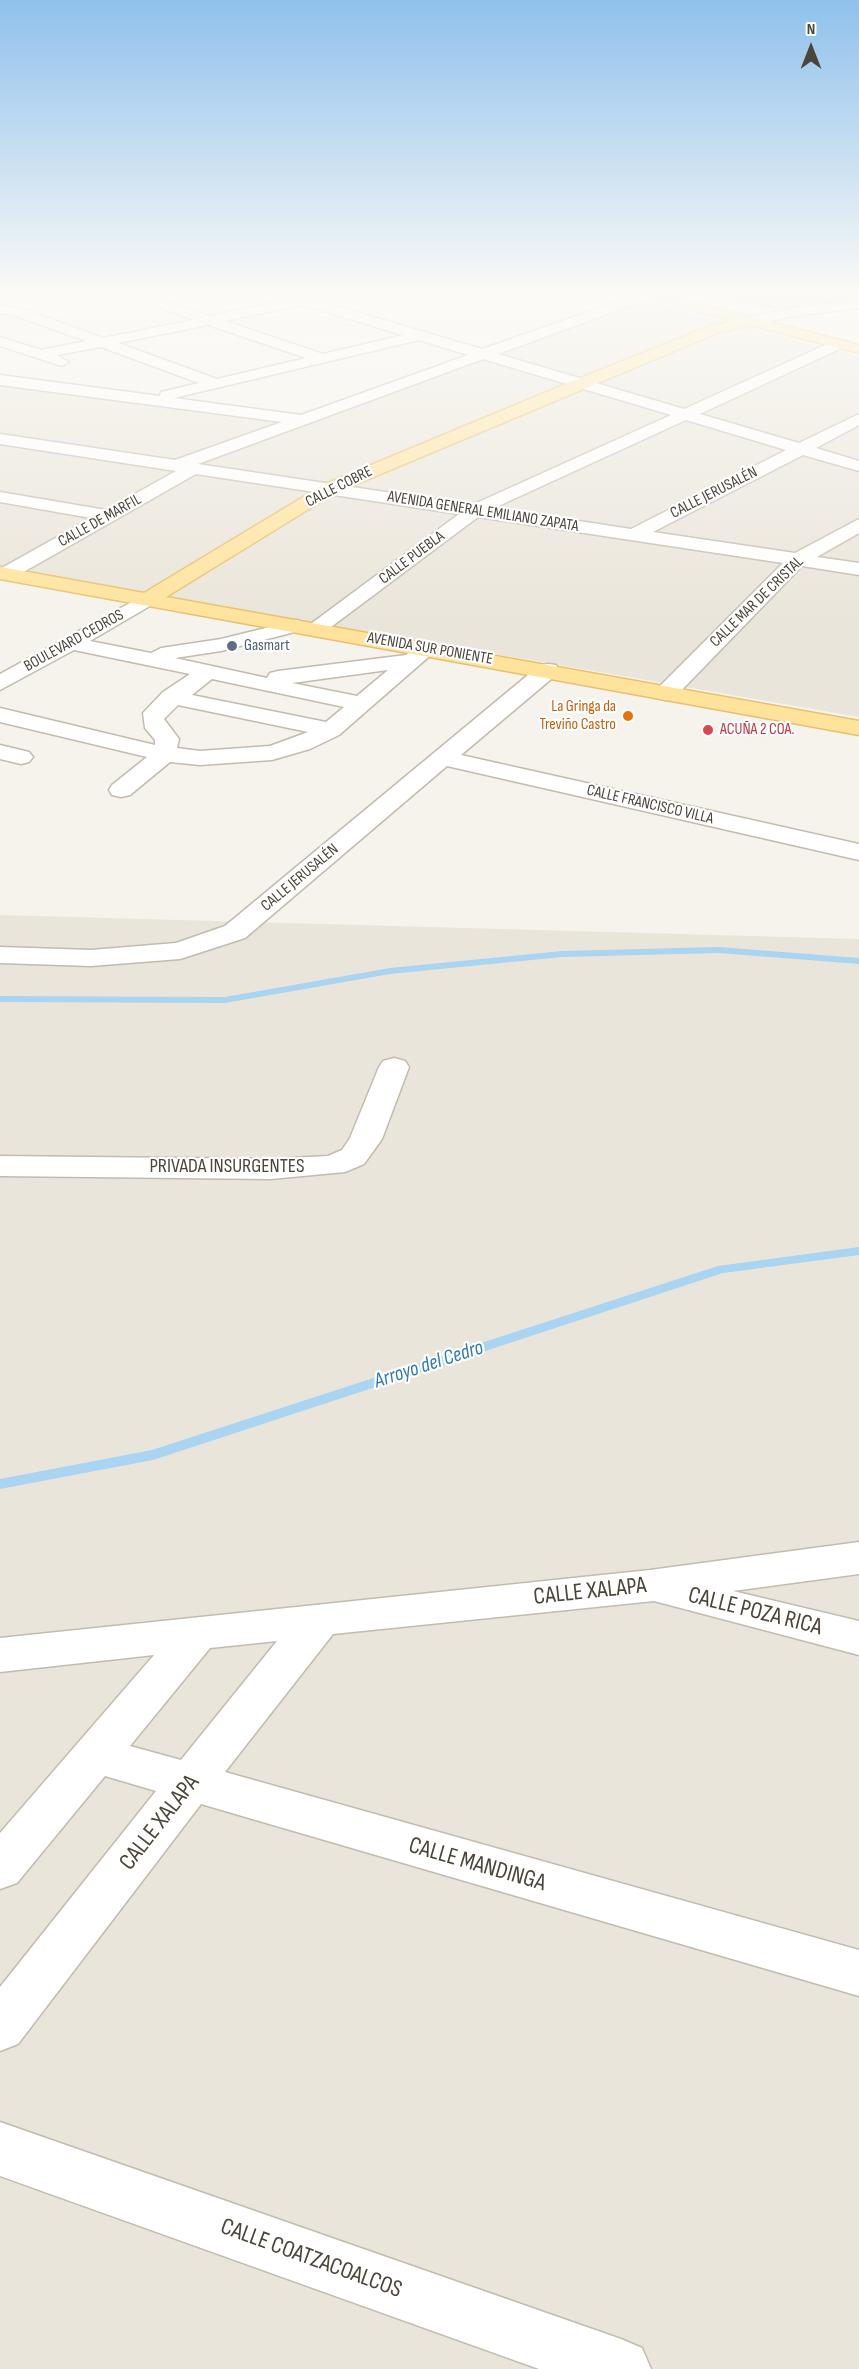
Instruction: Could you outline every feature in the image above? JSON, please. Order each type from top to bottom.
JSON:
[{"type":"main road","name":"CALLE COBRE","points":[[148,599],[329,489],[537,402]]},
{"type":"main road","name":"AVENIDA SUR PONIENTE","points":[[3,574],[307,628],[418,655],[548,670],[859,728]]},
{"type":"street","points":[[167,402],[304,420]]},
{"type":"street","name":"CALLE DE MARFIL","points":[[3,574],[110,516],[185,467],[355,402]]},
{"type":"street","points":[[648,402],[859,466]]},
{"type":"street","name":"CALLE PUEBLA","points":[[307,628],[474,511],[716,402]]},
{"type":"street","name":"CALLE JERUSALÉN","points":[[633,535],[859,419]]},
{"type":"street","points":[[748,432],[775,424]]},
{"type":"street","points":[[806,425],[834,432]]},
{"type":"street","name":"AVENIDA GENERAL EMILIANO ZAPATA","points":[[0,439],[859,569]]},
{"type":"street","points":[[0,497],[110,516]]},
{"type":"street","name":"CALLE MAR DE CRISTAL","points":[[666,693],[797,560],[859,525]]},
{"type":"street","name":"BOULEVARD CEDROS","points":[[0,683],[148,599]]},
{"type":"street","points":[[139,657],[221,645],[307,628]]},
{"type":"street","points":[[71,644],[362,704]]},
{"type":"street","points":[[256,681],[418,655]]},
{"type":"street","points":[[0,715],[165,754],[200,758],[272,753],[302,744],[331,730],[418,655]]},
{"type":"street","name":"CALLE JERUSALÉN","points":[[0,956],[91,958],[180,951],[235,932],[548,670]]},
{"type":"street","points":[[121,790],[165,754],[167,739],[153,720],[154,713],[171,697],[207,672]]},
{"type":"street","points":[[171,697],[331,730]]},
{"type":"street","name":"CALLE FRANCISCO VILLA","points":[[442,758],[859,852]]},
{"type":"street","name":"PRIVADA INSURGENTES","points":[[0,1166],[271,1169],[333,1165],[353,1157],[366,1139],[394,1067]]},
{"type":"street","name":"CALLE XALAPA","points":[[0,1655],[196,1635],[321,1619],[650,1586],[859,1558]]},
{"type":"street","name":"CALLE POZA RICA","points":[[650,1586],[859,1638]]},
{"type":"street","name":"CALLE XALAPA","points":[[0,2027],[287,1659],[321,1619]]},
{"type":"street","points":[[0,1868],[196,1635]]},
{"type":"street","name":"CALLE MANDINGA","points":[[96,1755],[191,1784],[859,1972]]},
{"type":"street","name":"CALLE COATZACOALCOS","points":[[0,2149],[621,2369]]},
{"type":"shaded area","points":[[0,402],[136,402],[279,421],[337,402],[859,402],[859,717],[0,568]]},
{"type":"shaded area","points":[[0,915],[859,939],[859,2369],[0,2369]]},
{"type":"waterway","points":[[0,999],[225,1000],[390,971],[562,954],[719,950],[859,961]]},
{"type":"waterway","name":"Arroyo del Cedro","points":[[0,1484],[153,1455],[722,1269],[859,1251]]},
{"type":"place","name":"Gasmart","points":[[232,646]]},
{"type":"place","name":"La Gringa da Treviño Castro","points":[[628,716]]},
{"type":"place","name":"ACUÑA 2 COA.","points":[[708,730]]}]
